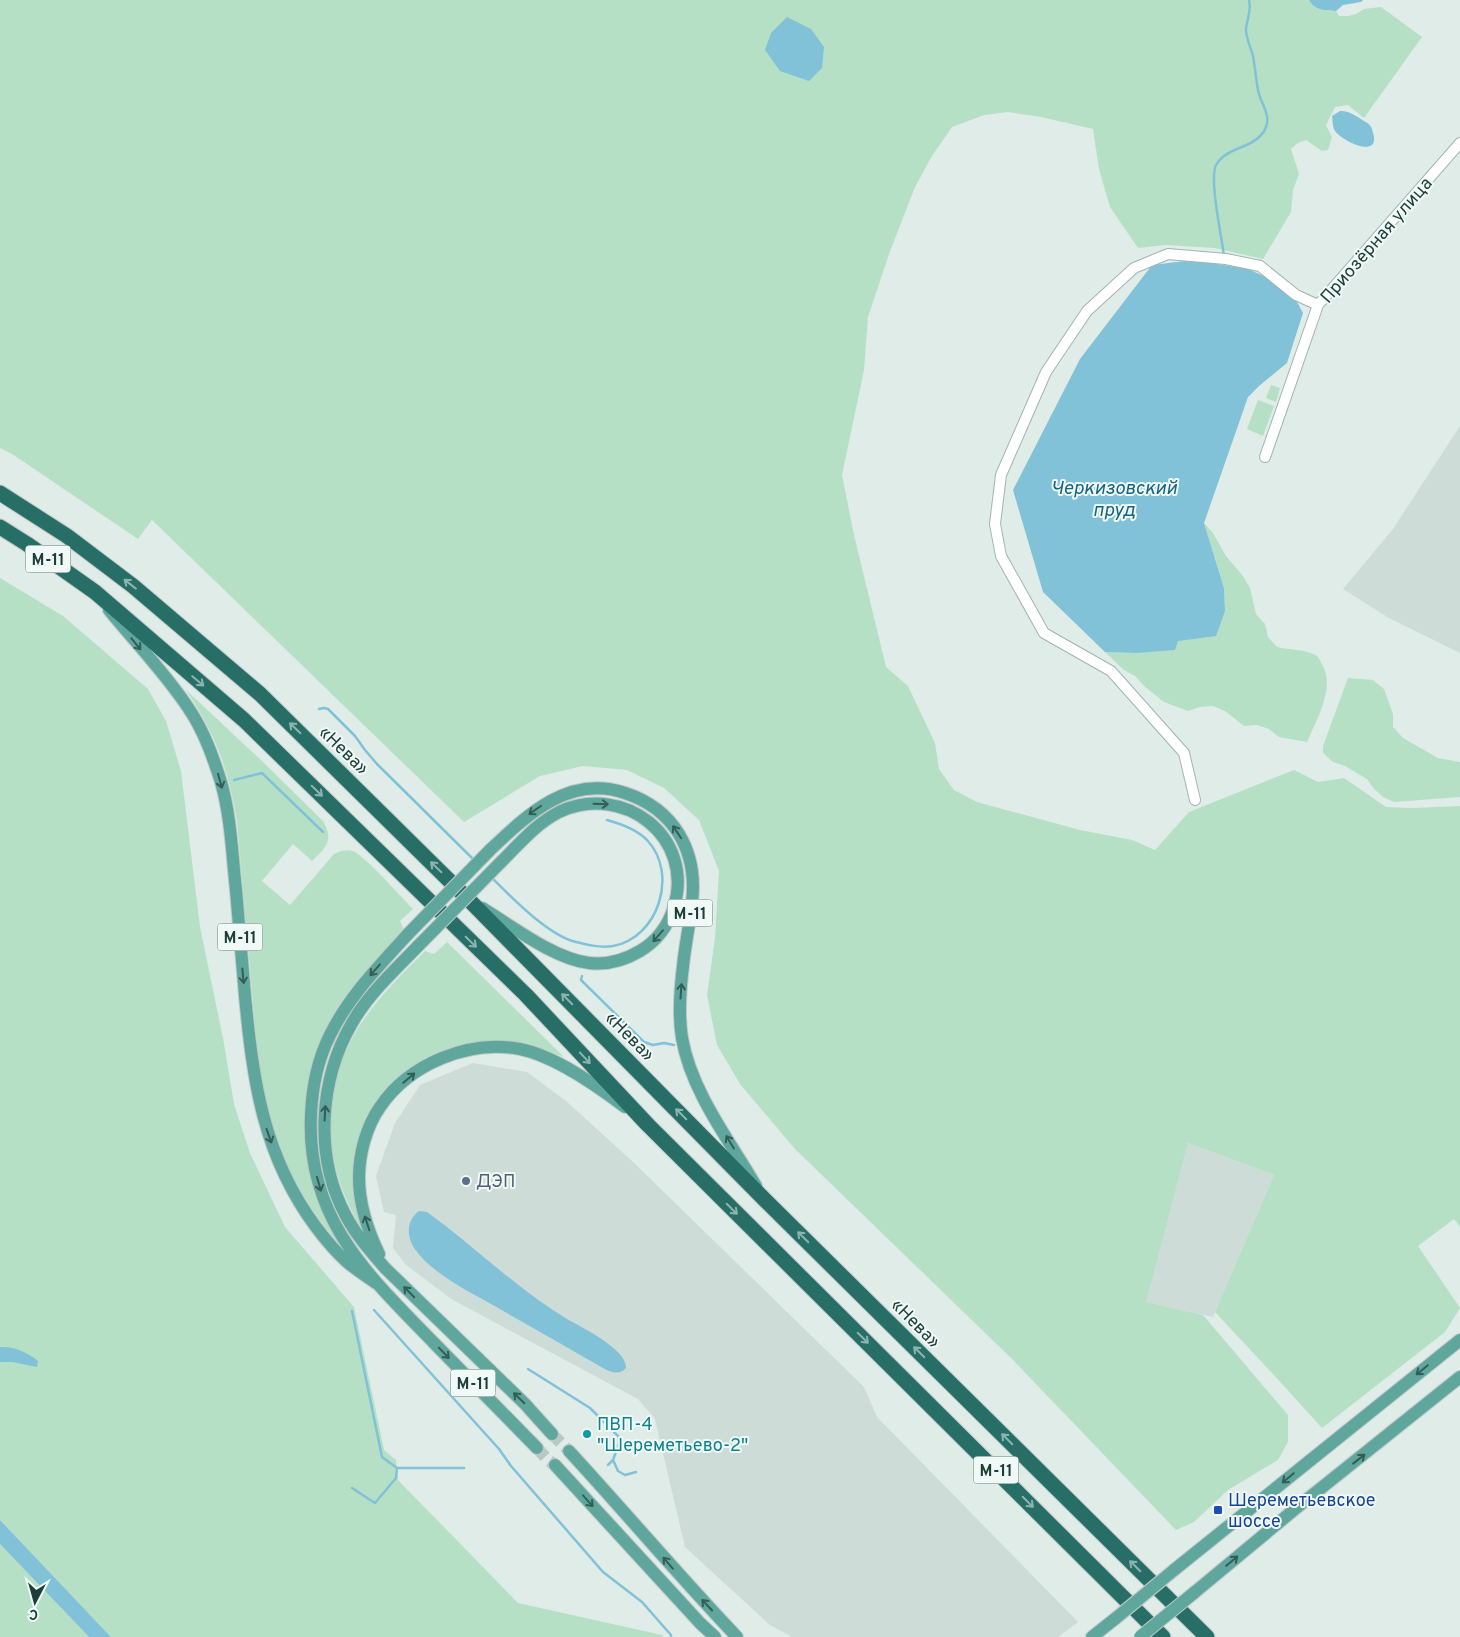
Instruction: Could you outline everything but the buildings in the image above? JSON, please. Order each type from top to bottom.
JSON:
[{"type":"highway","name":"«Нева»","points":[[0,493],[67,536],[133,586],[260,694],[470,901],[764,1199],[1207,1637]]},
{"type":"highway","name":"М-11","points":[[0,527],[94,592],[244,720],[526,996],[648,1125],[1163,1637]]},
{"type":"main road","name":"М-11","points":[[94,592],[168,680],[190,711],[210,748],[230,823],[250,1052],[257,1093],[265,1124],[277,1158],[305,1212],[346,1260],[376,1283]]},
{"type":"main road","name":"М-11","points":[[537,1448],[376,1283],[342,1239],[323,1201],[312,1160],[310,1132],[311,1098],[321,1057],[341,1014],[353,996],[408,934],[490,850],[534,811],[551,800],[586,789],[621,792],[640,798],[654,807],[671,823],[682,840],[692,868],[693,884],[680,1001],[682,1038],[694,1079],[704,1099],[764,1199]]},
{"type":"main road","name":"М-11","points":[[470,901],[560,955],[598,963],[621,960],[646,947],[657,938],[666,926],[676,900],[678,887],[677,873],[669,846],[659,831],[638,814],[620,806],[604,804],[589,804],[559,813],[543,823],[502,861],[370,998],[352,1022],[334,1062],[329,1082],[324,1132],[328,1160],[346,1216],[366,1246],[385,1268],[525,1404],[552,1434]]},
{"type":"main road","name":"М-11","points":[[385,1268],[374,1244],[360,1201],[359,1178],[362,1153],[368,1131],[380,1107],[394,1090],[425,1066],[460,1051],[487,1046],[520,1049],[549,1058],[598,1087],[648,1125]]},
{"type":"main road","points":[[1092,1637],[1460,1340]]},
{"type":"main road","points":[[1140,1637],[1460,1377]]},
{"type":"main road","points":[[569,1451],[736,1637]]},
{"type":"main road","points":[[555,1465],[715,1637]]},
{"type":"main road","points":[[722,1622],[746,1637]]},
{"type":"main road","points":[[700,1623],[710,1637]]},
{"type":"street","name":"Приозёрная улица","points":[[1265,457],[1318,305],[1460,143]]},
{"type":"street","points":[[1195,800],[1184,753],[1111,671],[1044,633],[1001,556],[994,524],[1001,475],[1046,372],[1087,311],[1134,268],[1168,254],[1226,259],[1260,266],[1296,295],[1318,305]]},
{"type":"shaded area","points":[[1460,426],[1460,653],[1389,618],[1343,589],[1393,529]]},
{"type":"shaded area","points":[[473,1063],[527,1072],[566,1101],[631,1160],[864,1387],[877,1417],[1078,1622],[1058,1637],[792,1637],[770,1625],[685,1547],[655,1419],[638,1399],[453,1300],[406,1265],[393,1248],[396,1215],[384,1212],[376,1176],[395,1123],[420,1085]]},
{"type":"shaded area","points":[[1188,1143],[1274,1175],[1213,1317],[1145,1302]]},
{"type":"green space","points":[[0,0],[1309,0],[1317,8],[1336,11],[1339,16],[1348,16],[1364,9],[1381,7],[1422,37],[1364,118],[1348,105],[1335,107],[1326,125],[1332,137],[1328,150],[1322,151],[1306,140],[1298,143],[1291,149],[1299,174],[1293,190],[1291,212],[1263,259],[1215,248],[1165,245],[1138,248],[1110,207],[1099,169],[1093,129],[1041,117],[1008,112],[984,115],[952,127],[932,156],[915,187],[889,254],[868,317],[864,370],[842,475],[854,535],[886,667],[908,686],[935,743],[939,769],[954,790],[977,802],[1080,830],[1132,840],[1155,850],[1189,812],[1294,770],[1318,782],[1344,778],[1386,807],[1460,806],[1460,1227],[1454,1219],[1418,1246],[1460,1308],[1445,1332],[1322,1428],[1215,1312],[1274,1175],[1188,1143],[1146,1302],[1203,1315],[1288,1415],[1288,1442],[1278,1460],[1228,1490],[1194,1522],[1176,1530],[1012,1359],[794,1148],[740,1084],[717,1045],[707,995],[715,938],[719,871],[699,820],[664,788],[627,770],[583,766],[540,776],[464,822],[152,520],[138,539],[12,454],[0,448]]},
{"type":"green space","points":[[1271,385],[1280,388],[1276,402],[1266,398]]},
{"type":"green space","points":[[1258,400],[1274,406],[1263,436],[1247,429]]},
{"type":"green space","points":[[1204,523],[1213,533],[1226,556],[1243,576],[1250,588],[1256,614],[1265,624],[1268,637],[1277,647],[1315,655],[1322,664],[1326,673],[1326,693],[1307,742],[1279,737],[1269,729],[1257,725],[1244,726],[1225,711],[1213,706],[1200,707],[1188,711],[1164,702],[1105,652],[1136,653],[1178,641],[1225,611],[1224,588]]},
{"type":"green space","points":[[0,578],[63,616],[148,689],[166,721],[181,771],[200,927],[223,1038],[234,1104],[250,1153],[285,1227],[354,1307],[384,1450],[396,1460],[398,1480],[518,1603],[662,1635],[663,1637],[111,1637],[0,1520]]},
{"type":"green space","points":[[1348,678],[1373,680],[1384,689],[1393,714],[1393,727],[1403,738],[1438,758],[1460,762],[1460,797],[1394,802],[1383,797],[1367,779],[1345,766],[1333,762],[1323,753],[1323,746]]},
{"type":"green space","points":[[186,690],[323,821],[328,833],[325,847],[312,861],[293,844],[262,881],[290,905],[334,854],[350,850],[366,860],[413,909],[400,921],[404,930],[372,965],[309,1078],[305,1123],[305,1144],[308,1164],[320,1203],[339,1244],[312,1209],[301,1191],[281,1152],[268,1111],[257,1049],[234,803],[225,769],[213,737]]},
{"type":"green space","points":[[447,942],[564,1057],[532,1046],[491,1041],[471,1043],[436,1053],[420,1061],[402,1075],[363,1129],[365,1235],[343,1191],[331,1140],[332,1104],[340,1068],[354,1035],[378,1001],[425,951],[434,954]]},
{"type":"green space","points":[[0,1544],[89,1637],[0,1637]]},
{"type":"water","points":[[1309,0],[1363,0],[1343,5],[1336,11],[1317,8]]},
{"type":"water","points":[[787,17],[811,29],[824,47],[822,68],[809,81],[780,71],[765,50],[771,33]]},
{"type":"water","points":[[1340,111],[1353,114],[1371,127],[1374,141],[1371,145],[1366,147],[1352,143],[1335,131],[1332,116]]},
{"type":"water","name":"Черкизовский пруд","points":[[1193,260],[1248,269],[1268,278],[1297,302],[1303,313],[1287,363],[1248,397],[1204,523],[1224,588],[1225,611],[1216,636],[1178,641],[1175,650],[1136,653],[1105,652],[1043,592],[1013,490],[1080,359],[1152,265]]},
{"type":"water","points":[[419,1211],[427,1212],[513,1281],[549,1307],[602,1339],[619,1353],[626,1368],[618,1373],[603,1368],[442,1275],[422,1258],[411,1243],[410,1223]]},
{"type":"water","points":[[0,1347],[25,1352],[38,1361],[37,1367],[12,1362],[0,1362]]},
{"type":"water","points":[[0,1520],[111,1637],[89,1637],[0,1544]]},
{"type":"waterway","points":[[1224,256],[1215,195],[1214,172],[1216,165],[1234,150],[1258,138],[1264,131],[1267,122],[1266,113],[1259,95],[1253,56],[1246,33],[1250,9],[1249,0]]},
{"type":"waterway","points":[[319,709],[328,709],[355,736],[377,764],[474,860]]},
{"type":"waterway","points":[[234,780],[262,773],[323,832]]},
{"type":"waterway","points":[[492,878],[531,915],[565,938],[603,947],[629,941],[642,931],[652,918],[659,903],[662,870],[657,854],[647,840],[628,827],[607,820]]},
{"type":"waterway","points":[[582,976],[581,980],[644,1042],[653,1045],[664,1043],[674,1045]]},
{"type":"waterway","points":[[374,1310],[499,1449],[511,1466],[603,1572],[642,1602],[671,1637]]},
{"type":"waterway","points":[[352,1311],[382,1457],[397,1468],[464,1468]]},
{"type":"waterway","points":[[528,1369],[590,1408],[619,1437],[619,1443],[613,1460],[618,1471],[625,1475],[636,1472]]},
{"type":"waterway","points":[[608,1465],[613,1460]]},
{"type":"waterway","points":[[352,1488],[375,1503],[396,1478],[397,1468]]},
{"type":"tunnel","points":[[552,1434],[569,1451]]},
{"type":"tunnel","points":[[537,1448],[555,1465]]},
{"type":"place","name":"ДЭП","points":[[466,1181]]},
{"type":"place","name":"ПВП-4 \"Шереметьево-2\"","points":[[587,1434]]},
{"type":"place","name":"Шереметьевское шоссе","points":[[1218,1510]]}]
